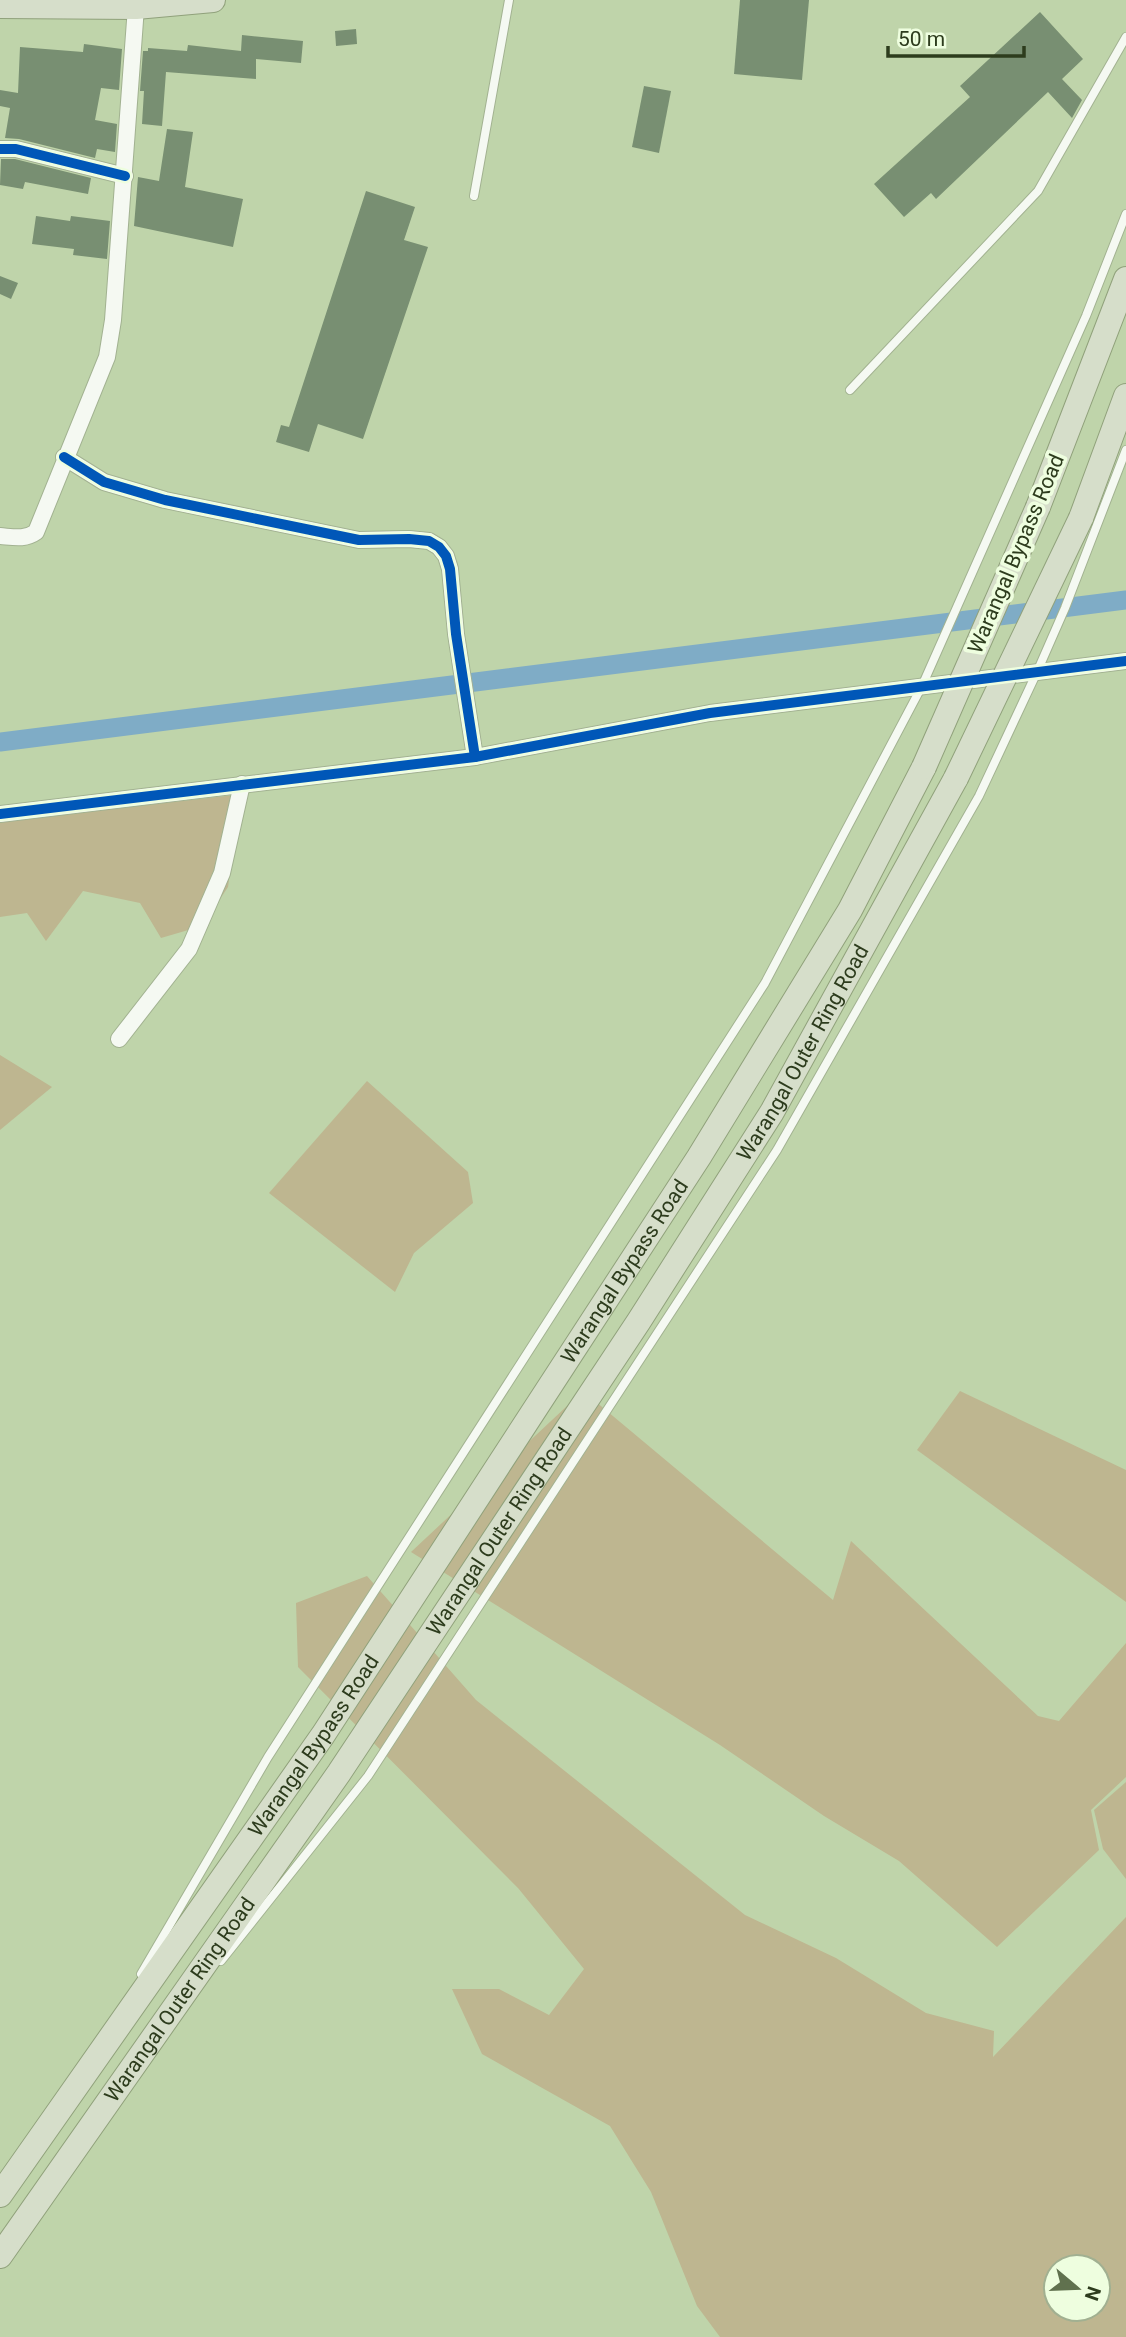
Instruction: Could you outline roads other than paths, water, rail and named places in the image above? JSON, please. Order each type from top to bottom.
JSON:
[{"type":"highway","points":[[0,6],[136,7],[213,0]]},
{"type":"highway","name":"Warangal Bypass Road","points":[[0,2195],[324,1735],[699,1157],[850,909],[923,767],[1038,507],[1126,279]]},
{"type":"highway","name":"Warangal Bypass Road","points":[[956,778],[1081,518],[1126,396]]},
{"type":"highway","name":"Warangal Outer Ring Road","points":[[0,2256],[339,1773],[639,1321],[772,1112],[956,778]]},
{"type":"street","points":[[0,536],[29,536],[36,532],[64,457],[107,357],[113,320],[125,176],[136,7]]},
{"type":"street","points":[[0,149],[16,149],[125,176]]},
{"type":"street","points":[[64,457],[104,482],[165,500],[359,540],[409,539],[429,541],[439,547],[446,556],[450,569],[456,634],[475,757]]},
{"type":"street","points":[[0,814],[475,757],[710,713],[1126,661]]},
{"type":"street","points":[[119,1039],[189,949],[222,873],[242,784]]},
{"type":"lane","points":[[474,196],[509,0]]},
{"type":"lane","points":[[850,390],[1038,191],[1126,37]]},
{"type":"lane","points":[[136,1982],[268,1757],[765,983],[922,686],[1086,316],[1126,214]]},
{"type":"lane","points":[[213,1971],[368,1776],[777,1150],[978,796],[1065,608],[1126,450]]},
{"type":"lane","points":[[101,2112],[205,1982]]},
{"type":"lane","points":[[67,2100],[130,1994]]},
{"type":"waterway","points":[[0,742],[1126,600]]}]
